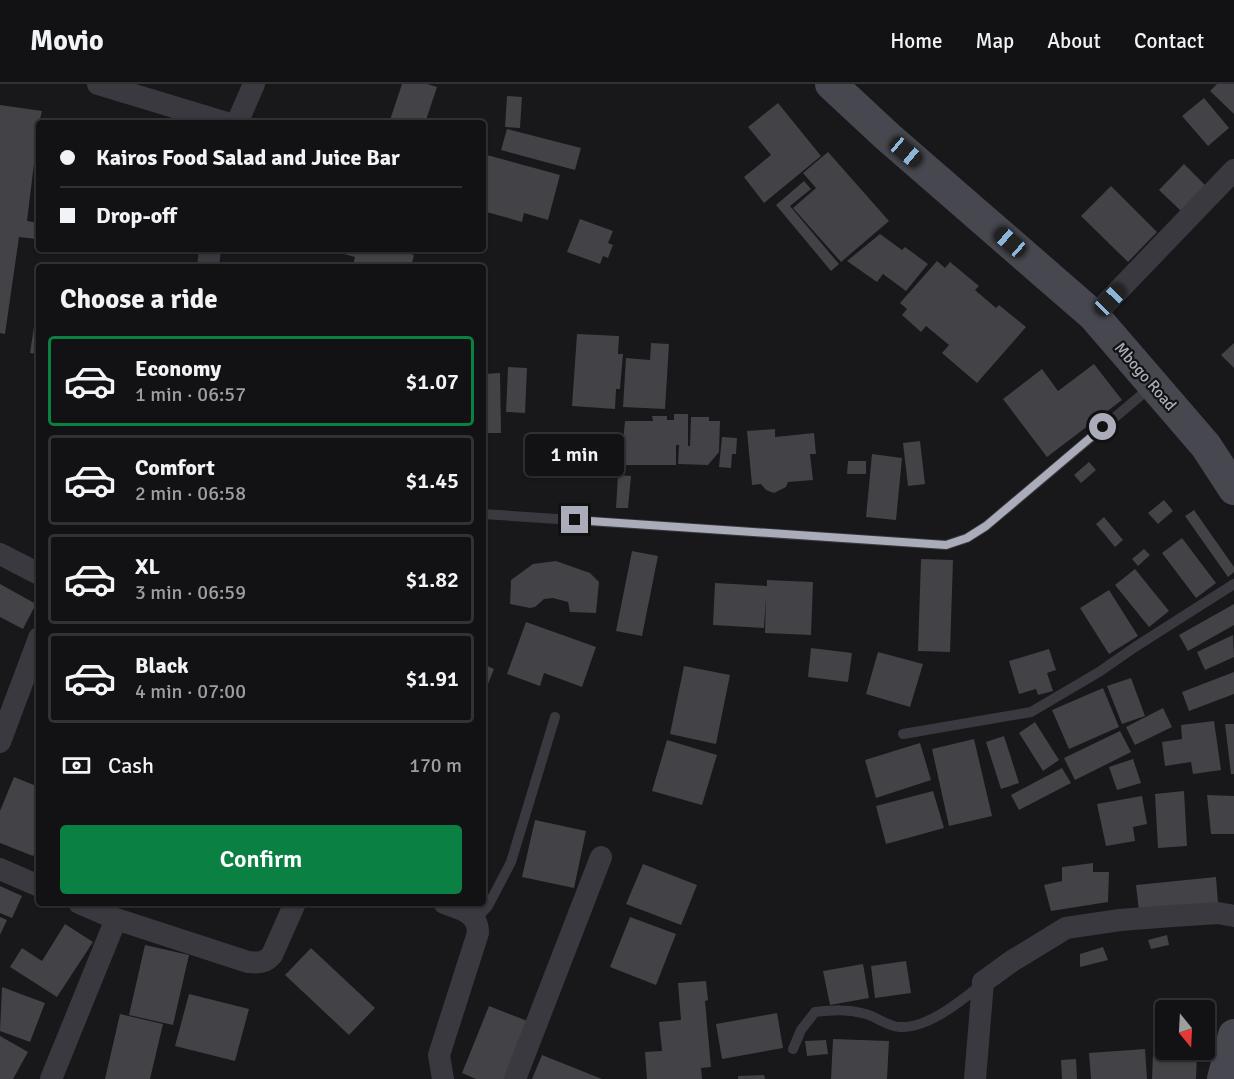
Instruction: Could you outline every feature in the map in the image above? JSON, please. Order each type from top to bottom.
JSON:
[{"type":"main road","name":"Mbogo Road","points":[[845,88],[1094,316],[1206,446],[1234,489]]},
{"type":"main road","points":[[1228,1072],[1234,1035]]},
{"type":"street","points":[[98,84],[216,120]]},
{"type":"street","points":[[238,120],[254,84]]},
{"type":"street","points":[[1094,316],[1234,170]]},
{"type":"street","points":[[0,554],[36,572]]},
{"type":"street","points":[[0,742],[36,646]]},
{"type":"street","points":[[515,1079],[601,857]]},
{"type":"street","points":[[0,869],[36,885]]},
{"type":"street","points":[[51,1079],[98,909],[248,962],[259,963],[267,961],[272,955],[294,906]]},
{"type":"street","points":[[443,1079],[439,1055],[478,933],[476,920],[470,913],[452,906]]},
{"type":"street","points":[[975,1079],[983,982],[1012,961],[1066,928],[1120,920],[1184,915],[1218,913],[1234,916]]},
{"type":"lane","points":[[486,514],[946,545],[967,538],[986,526],[1154,385]]},
{"type":"lane","points":[[903,734],[1031,712],[1099,672],[1234,584]]},
{"type":"lane","points":[[476,920],[488,906],[511,862],[555,717]]},
{"type":"lane","points":[[793,1049],[801,1030],[815,1012],[842,1009],[867,1014],[900,1028],[924,1023],[959,1002],[983,982]]},
{"type":"building","points":[[402,84],[427,84],[437,87],[426,120],[390,120]]},
{"type":"building","points":[[1217,84],[1234,84],[1234,114],[1210,91]]},
{"type":"building","points":[[507,96],[522,97],[520,128],[505,127]]},
{"type":"building","points":[[1204,98],[1229,128],[1208,146],[1182,116]]},
{"type":"building","points":[[778,103],[821,156],[764,203],[744,177],[771,155],[748,127]]},
{"type":"building","points":[[0,105],[42,111],[40,120],[36,120],[36,148],[27,221],[36,222],[36,239],[19,237],[5,334],[0,333]]},
{"type":"building","points":[[507,129],[581,148],[575,170],[501,150]]},
{"type":"building","points":[[828,152],[889,221],[841,262],[793,208],[816,188],[803,173]]},
{"type":"building","points":[[486,155],[560,175],[548,220],[524,213],[522,222],[486,212]]},
{"type":"building","points":[[1184,164],[1206,186],[1181,211],[1159,190]]},
{"type":"building","points":[[804,181],[811,189],[790,206],[839,264],[831,271],[776,205]]},
{"type":"building","points":[[1111,186],[1157,232],[1128,262],[1081,216]]},
{"type":"building","points":[[580,219],[613,231],[608,243],[613,245],[608,258],[603,256],[600,264],[567,252]]},
{"type":"building","points":[[880,234],[902,250],[905,247],[928,264],[906,291],[883,274],[877,282],[847,261]]},
{"type":"building","points":[[337,252],[402,252],[414,255],[412,264],[353,264],[355,257]]},
{"type":"building","points":[[937,261],[945,268],[950,262],[979,286],[975,290],[996,308],[999,305],[1026,327],[977,383],[942,353],[949,345],[926,326],[921,332],[902,315],[907,309],[900,303]]},
{"type":"building","points":[[35,320],[36,320],[36,354],[30,353]]},
{"type":"building","points":[[577,334],[619,336],[618,354],[623,354],[620,389],[616,389],[615,409],[572,406]]},
{"type":"building","points":[[651,343],[669,344],[665,409],[623,407],[626,358],[650,360]]},
{"type":"building","points":[[1234,343],[1234,368],[1221,355]]},
{"type":"building","points":[[1094,364],[1122,400],[1047,457],[1003,399],[1042,369],[1058,391]]},
{"type":"building","points":[[508,367],[527,368],[525,413],[506,412]]},
{"type":"building","points":[[500,373],[501,433],[486,433],[486,374]]},
{"type":"building","points":[[674,414],[688,414],[688,446],[690,446],[691,417],[709,417],[709,421],[720,421],[719,452],[708,465],[678,464],[679,445],[676,445],[676,465],[621,465],[625,421],[653,421],[652,416],[667,416],[667,420],[674,420]]},
{"type":"building","points":[[775,429],[775,437],[814,433],[816,454],[810,454],[813,480],[788,482],[786,487],[774,493],[766,490],[761,484],[752,485],[747,431]]},
{"type":"building","points":[[722,437],[737,438],[736,454],[732,454],[731,468],[719,467]]},
{"type":"building","points":[[920,441],[925,484],[908,486],[903,443]]},
{"type":"building","points":[[872,454],[902,458],[896,520],[866,517]]},
{"type":"building","points":[[848,461],[866,461],[866,474],[847,474]]},
{"type":"building","points":[[1089,462],[1096,470],[1081,483],[1074,475]]},
{"type":"building","points":[[618,475],[631,476],[628,508],[616,508]]},
{"type":"building","points":[[1164,500],[1173,511],[1158,524],[1148,513]]},
{"type":"building","points":[[1194,510],[1234,567],[1234,572],[1228,577],[1185,516]]},
{"type":"building","points":[[1104,517],[1123,540],[1115,547],[1096,524]]},
{"type":"building","points":[[1182,538],[1216,583],[1196,598],[1162,553]]},
{"type":"building","points":[[1144,549],[1150,555],[1138,566],[1132,559]]},
{"type":"building","points":[[632,551],[658,556],[642,636],[616,631]]},
{"type":"building","points":[[921,559],[953,560],[950,652],[918,651]]},
{"type":"building","points":[[556,561],[590,573],[599,582],[596,613],[570,612],[568,602],[553,598],[544,599],[535,607],[530,608],[510,604],[511,580],[533,564]]},
{"type":"building","points":[[1135,569],[1169,611],[1149,627],[1115,585]]},
{"type":"building","points":[[767,580],[813,582],[811,635],[765,633],[766,596],[764,628],[713,625],[715,583],[767,586]]},
{"type":"building","points":[[0,584],[36,604],[23,629],[0,617]]},
{"type":"building","points":[[1109,590],[1138,636],[1109,654],[1080,608]]},
{"type":"building","points":[[1234,604],[1234,625],[1188,651],[1179,635]]},
{"type":"building","points":[[526,622],[596,647],[582,687],[544,673],[540,686],[507,674]]},
{"type":"building","points":[[1233,635],[1234,657],[1205,670],[1197,652]]},
{"type":"building","points":[[811,648],[852,653],[848,682],[808,677]]},
{"type":"building","points":[[1049,649],[1056,670],[1047,673],[1053,691],[1038,695],[1036,689],[1019,694],[1009,661]]},
{"type":"building","points":[[878,652],[923,664],[910,707],[866,694]]},
{"type":"building","points":[[486,665],[494,669],[486,689]]},
{"type":"building","points":[[684,666],[730,675],[716,744],[670,734]]},
{"type":"building","points":[[1234,672],[1234,694],[1189,711],[1182,692]]},
{"type":"building","points":[[1131,678],[1145,716],[1122,724],[1107,686]]},
{"type":"building","points":[[1103,688],[1119,727],[1069,749],[1052,710]]},
{"type":"building","points":[[1163,708],[1172,727],[1135,745],[1126,727]]},
{"type":"building","points":[[1214,721],[1221,770],[1193,774],[1191,762],[1165,766],[1162,742],[1182,739],[1181,725]]},
{"type":"building","points":[[1035,722],[1059,760],[1043,771],[1019,733]]},
{"type":"building","points":[[1225,724],[1234,724],[1234,774],[1231,774]]},
{"type":"building","points":[[1120,731],[1131,752],[1075,780],[1064,758]]},
{"type":"building","points":[[1004,736],[1019,783],[1001,789],[986,742]]},
{"type":"building","points":[[974,739],[992,816],[949,826],[932,749]]},
{"type":"building","points":[[667,740],[717,755],[702,805],[652,791]]},
{"type":"building","points":[[920,743],[931,780],[876,798],[865,760]]},
{"type":"building","points":[[1133,759],[1141,783],[1117,790],[1109,767]]},
{"type":"building","points":[[1062,768],[1071,783],[1019,810],[1011,795]]},
{"type":"building","points":[[14,777],[36,786],[36,850],[33,856],[0,843],[0,811]]},
{"type":"building","points":[[933,791],[944,828],[886,844],[876,806]]},
{"type":"building","points":[[1184,791],[1187,846],[1158,848],[1155,794]]},
{"type":"building","points":[[1207,795],[1234,796],[1234,834],[1211,834]]},
{"type":"building","points":[[1142,796],[1147,824],[1133,827],[1135,841],[1106,846],[1097,804]]},
{"type":"building","points":[[535,820],[586,831],[574,888],[522,877]]},
{"type":"building","points":[[1093,863],[1093,872],[1109,872],[1108,902],[1051,911],[1044,885],[1062,881],[1062,867]]},
{"type":"building","points":[[643,864],[697,885],[681,925],[626,904]]},
{"type":"building","points":[[1216,877],[1218,903],[1139,911],[1136,885]]},
{"type":"building","points":[[0,886],[22,896],[12,918],[0,913]]},
{"type":"building","points":[[0,917],[7,920],[0,935]]},
{"type":"building","points":[[630,917],[676,934],[656,985],[610,967]]},
{"type":"building","points":[[65,924],[93,942],[57,997],[10,967],[22,948],[42,961]]},
{"type":"building","points":[[1167,935],[1169,945],[1151,949],[1148,940]]},
{"type":"building","points":[[145,945],[189,955],[173,1025],[129,1015]]},
{"type":"building","points":[[1103,947],[1108,960],[1080,967],[1080,954]]},
{"type":"building","points":[[311,948],[375,1008],[349,1035],[285,975]]},
{"type":"building","points":[[906,961],[911,993],[875,998],[871,966]]},
{"type":"building","points":[[863,964],[869,998],[830,1005],[823,971]]},
{"type":"building","points":[[706,981],[708,1000],[705,1001],[711,1067],[701,1068],[702,1079],[647,1079],[645,1052],[662,1051],[659,1022],[681,1020],[678,983]]},
{"type":"building","points":[[2,987],[45,1003],[30,1042],[0,1031]]},
{"type":"building","points":[[189,994],[249,1009],[235,1061],[175,1046]]},
{"type":"building","points":[[489,1006],[530,1022],[507,1079],[476,1079],[462,1073]]},
{"type":"building","points":[[777,1013],[783,1048],[722,1059],[716,1024]]},
{"type":"building","points":[[120,1014],[163,1024],[150,1079],[105,1079]]},
{"type":"building","points":[[0,1036],[28,1052],[13,1079],[0,1079]]},
{"type":"building","points":[[833,1039],[889,1041],[887,1079],[831,1079]]},
{"type":"building","points":[[826,1040],[828,1054],[807,1056],[805,1041]]},
{"type":"building","points":[[1145,1049],[1147,1079],[1091,1079],[1089,1053]]},
{"type":"building","points":[[1153,1053],[1155,1053],[1155,1060],[1197,1060],[1196,1079],[1152,1079]]},
{"type":"building","points":[[542,1055],[602,1079],[532,1079]]},
{"type":"building","points":[[1076,1059],[1077,1079],[1062,1079],[1061,1060]]},
{"type":"building","points":[[764,1075],[765,1079],[738,1079],[738,1076]]},
{"type":"route","points":[[575,520],[946,545],[967,538],[986,526],[1103,427]]}]
